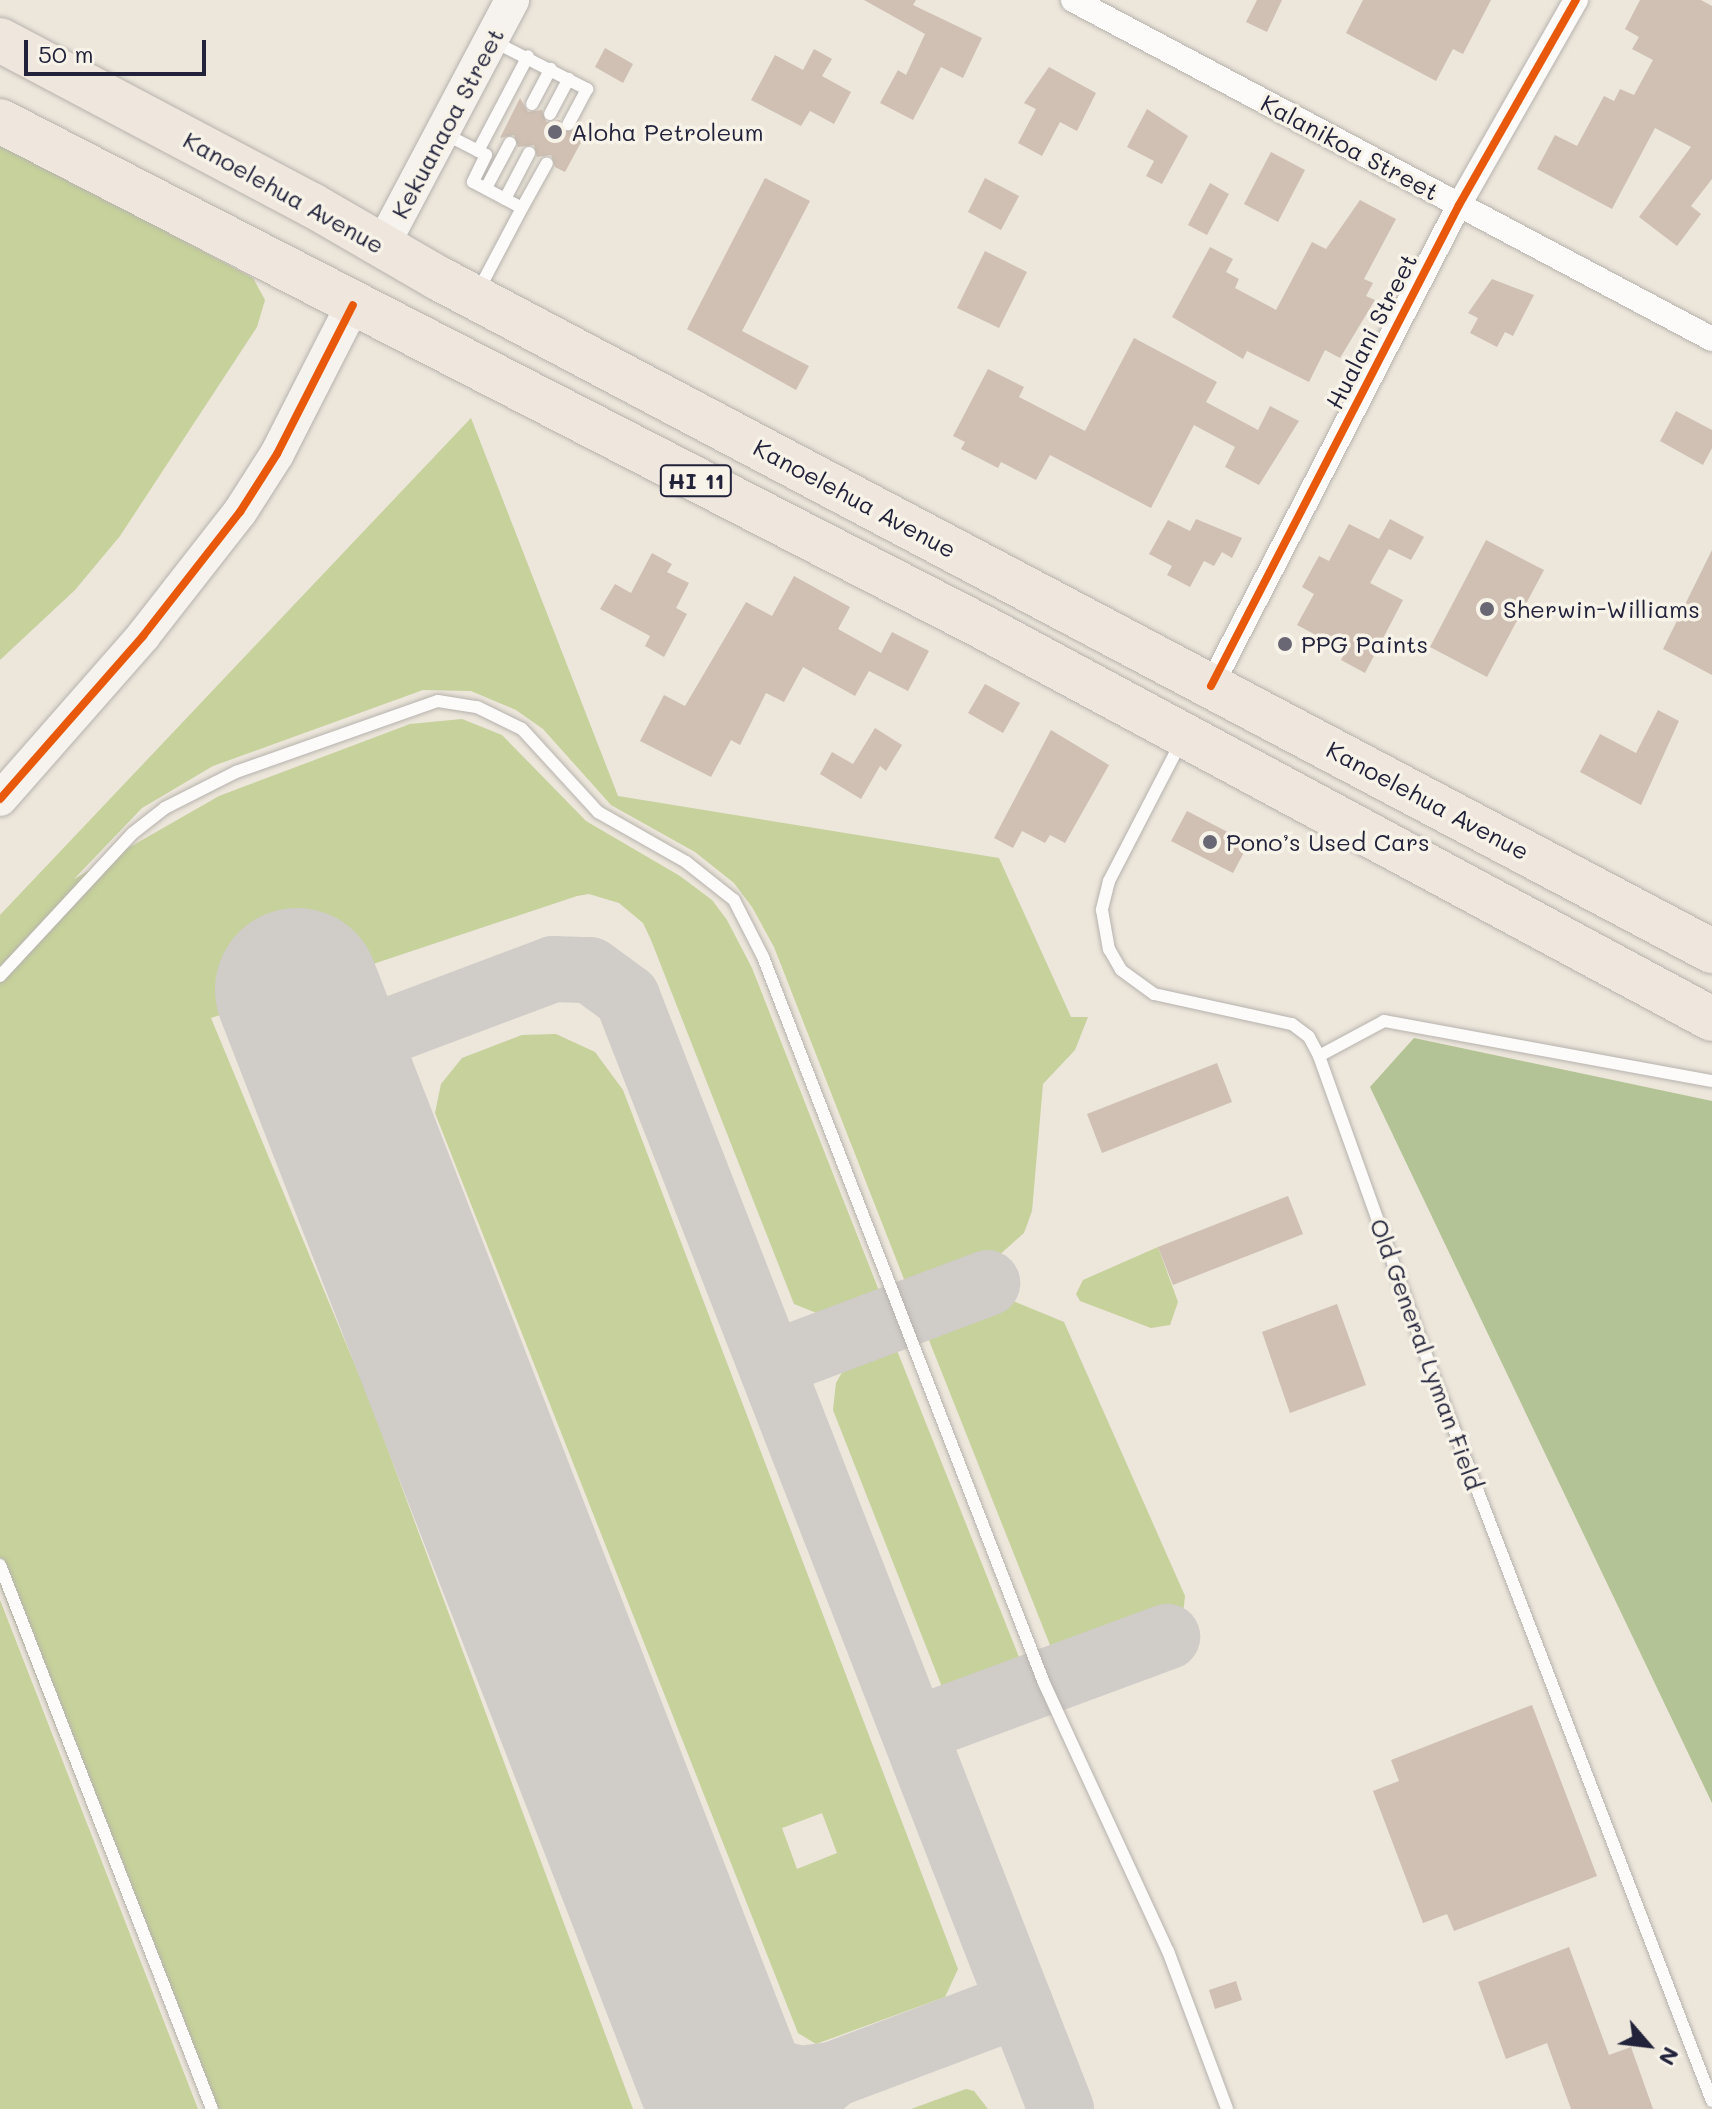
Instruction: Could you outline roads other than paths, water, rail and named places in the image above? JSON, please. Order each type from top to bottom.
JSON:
[{"type":"highway","name":"Kanoelehua Avenue","points":[[0,40],[474,297],[1712,951]]},
{"type":"highway","name":"HI 11","points":[[0,121],[979,625],[1712,1019]]},
{"type":"highway","points":[[353,305],[382,246]]},
{"type":"street","name":"Kekuanaoa Street","points":[[382,246],[512,0]]},
{"type":"street","name":"Kalanikoa Street","points":[[1073,0],[1712,339]]},
{"type":"street","name":"Hualani Street","points":[[1211,686],[1459,205],[1576,0]]},
{"type":"street","points":[[0,799],[143,636],[240,512],[277,454],[353,305]]},
{"type":"lane","points":[[490,39],[587,89],[568,124]]},
{"type":"lane","points":[[478,151],[528,56]]},
{"type":"lane","points":[[532,104],[551,69]]},
{"type":"lane","points":[[550,114],[569,79]]},
{"type":"lane","points":[[442,132],[486,155],[473,182],[522,208]]},
{"type":"lane","points":[[486,188],[510,143]]},
{"type":"lane","points":[[505,199],[529,153]]},
{"type":"lane","points":[[474,297],[547,163]]},
{"type":"lane","points":[[0,976],[133,833],[165,808],[236,772],[438,701],[477,707],[522,729],[598,812],[686,862],[734,900],[763,957],[1044,1683],[1168,1951],[1227,2109]]},
{"type":"lane","name":"Old General Lyman Field","points":[[1185,736],[1109,881],[1102,910],[1109,949],[1121,970],[1154,994],[1292,1024],[1309,1037],[1319,1056],[1443,1400],[1712,2101]]},
{"type":"lane","points":[[1319,1056],[1384,1021],[1712,1081]]},
{"type":"lane","points":[[0,1565],[212,2109]]},
{"type":"place","name":"Aloha Petroleum","points":[[555,132]]},
{"type":"place","name":"Sherwin-Williams","points":[[1487,609]]},
{"type":"place","name":"PPG Paints","points":[[1285,644]]},
{"type":"place","name":"Pono’s Used Cars","points":[[1210,842]]}]
